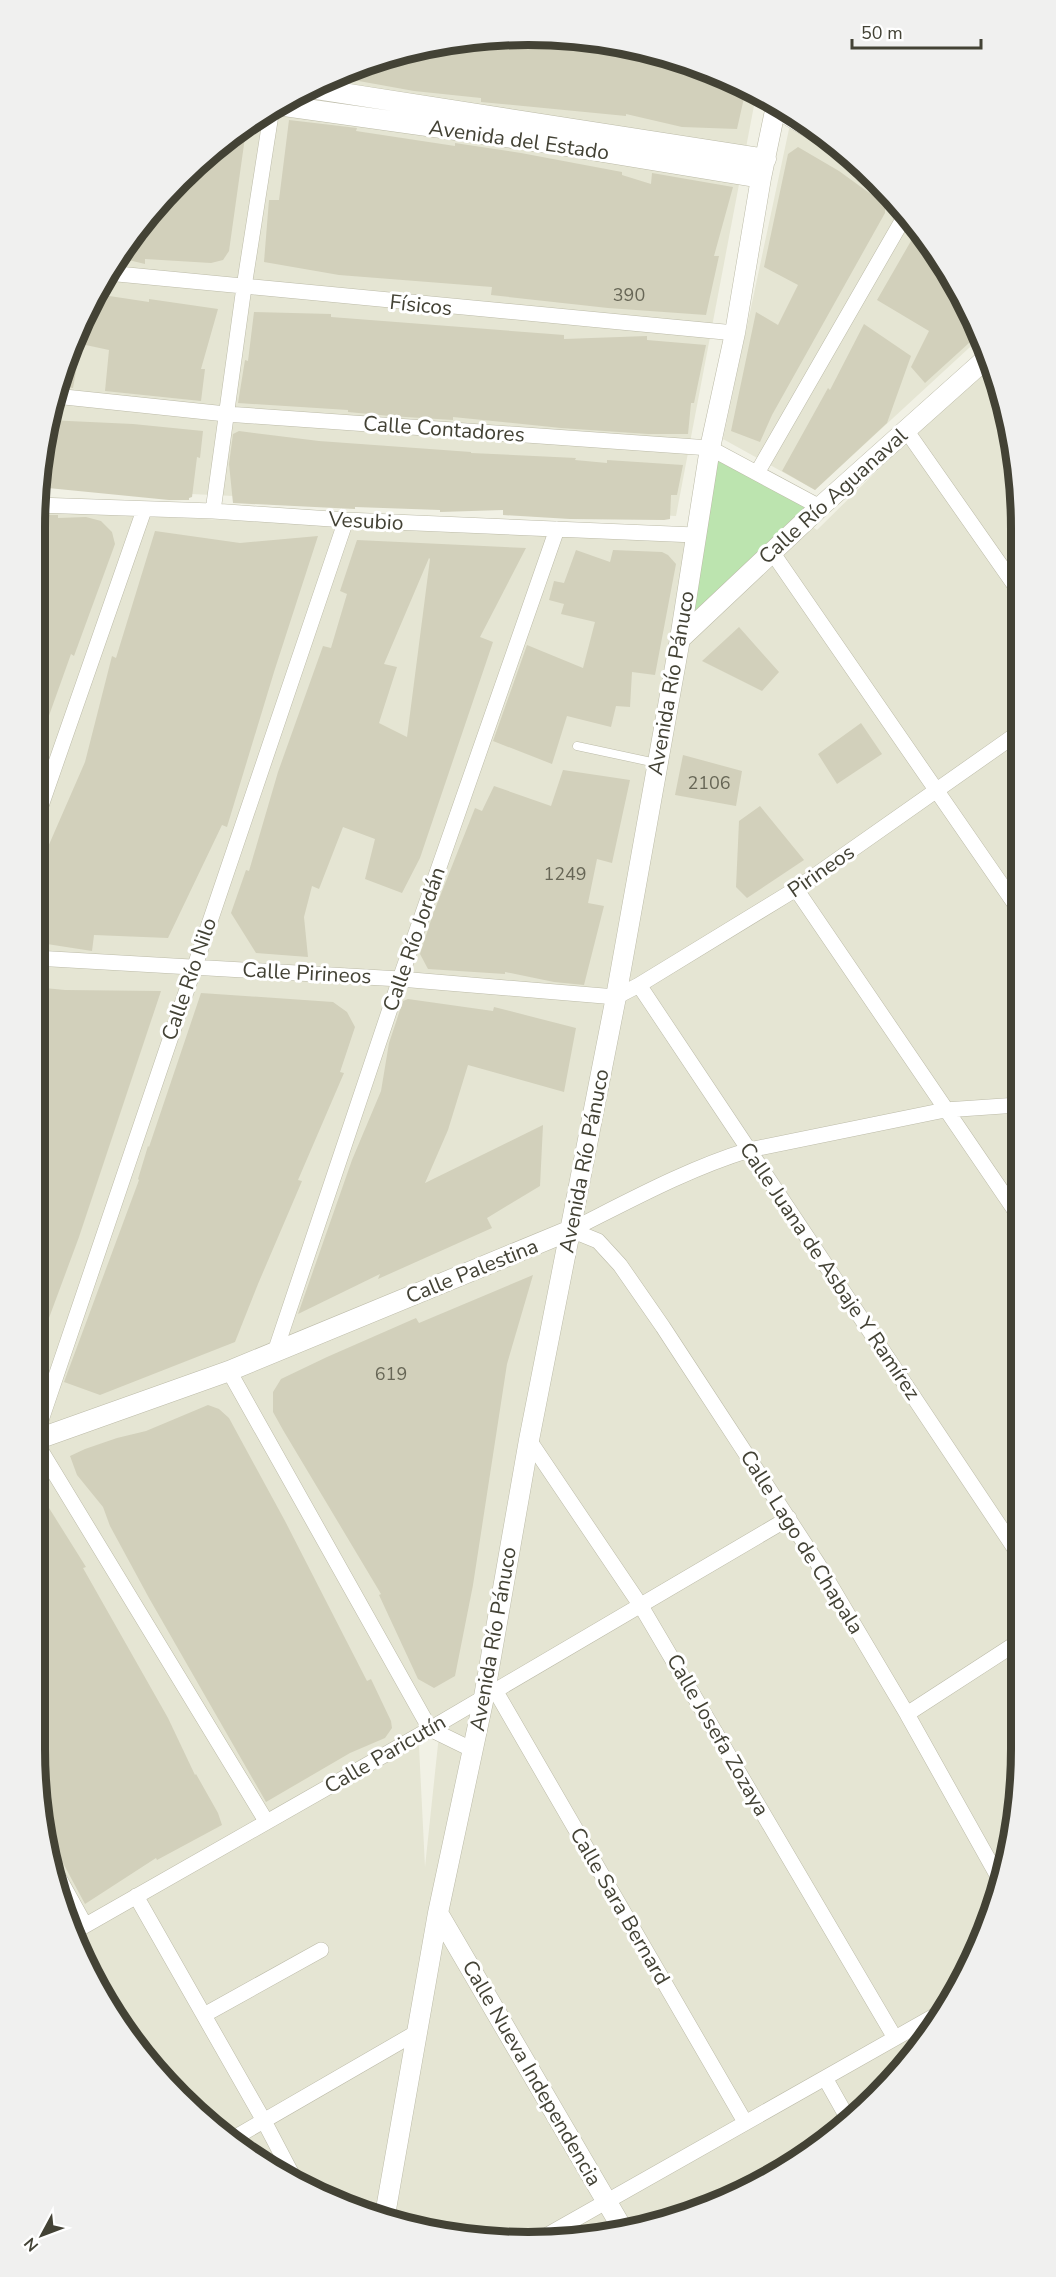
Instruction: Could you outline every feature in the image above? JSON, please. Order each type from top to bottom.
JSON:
[{"type":"street","name":"Avenida del Estado","points":[[325,90],[765,159]]},
{"type":"street","name":"Avenida del Estado","points":[[292,107],[548,143],[761,178]]},
{"type":"street","name":"Avenida Río Pánuco","points":[[386,2210],[438,1913],[472,1750],[490,1694],[529,1440],[616,997],[680,639],[710,448],[735,333],[761,178],[775,113]]},
{"type":"street","points":[[213,511],[270,120]]},
{"type":"street","points":[[757,472],[901,222]]},
{"type":"street","name":"Físicos","points":[[117,274],[735,333]]},
{"type":"street","name":"Calle Río Aguanaval","points":[[680,639],[820,507],[981,362]]},
{"type":"street","name":"Calle Contadores","points":[[63,397],[226,414],[710,448],[820,507]]},
{"type":"street","points":[[906,430],[1011,580]]},
{"type":"street","name":"Vesubio","points":[[46,505],[213,511],[346,520],[695,535]]},
{"type":"street","points":[[45,792],[144,510]]},
{"type":"street","name":"Calle Río Nilo","points":[[45,1407],[346,520]]},
{"type":"street","name":"Calle Río Jordán","points":[[275,1352],[400,979],[557,529]]},
{"type":"street","points":[[772,552],[1011,898]]},
{"type":"street","name":"Pirineos","points":[[616,997],[796,889],[1011,738]]},
{"type":"street","points":[[796,889],[1011,1205]]},
{"type":"street","name":"Calle Pirineos","points":[[45,959],[400,979],[616,997]]},
{"type":"street","name":"Calle Juana de Asbaje Y Ramírez","points":[[639,985],[1011,1543]]},
{"type":"street","name":"Calle Palestina","points":[[45,1436],[229,1371],[571,1230],[723,1158],[749,1150],[945,1110],[1011,1106]]},
{"type":"street","name":"Calle Lago de Chapala","points":[[571,1230],[598,1241],[620,1265],[789,1518],[907,1714],[995,1872]]},
{"type":"street","points":[[229,1371],[430,1729],[472,1750]]},
{"type":"street","name":"Calle Josefa Zozaya","points":[[529,1440],[641,1605],[895,2038]]},
{"type":"street","points":[[45,1458],[266,1821]]},
{"type":"street","name":"Calle Paricutín","points":[[80,1928],[430,1729],[789,1518]]},
{"type":"street","points":[[907,1714],[1011,1646]]},
{"type":"street","name":"Calle Sara Bernard","points":[[490,1694],[745,2122]]},
{"type":"street","points":[[136,1896],[289,2169]]},
{"type":"street","name":"Calle Nueva Independencia","points":[[438,1913],[620,2223]]},
{"type":"street","points":[[204,2015],[321,1950]]},
{"type":"street","points":[[554,2231],[928,2019]]},
{"type":"street","points":[[239,2135],[419,2031]]},
{"type":"street","points":[[825,2078],[845,2113]]},
{"type":"lane","points":[[577,746],[658,764]]},
{"type":"shaded area","points":[[496,46],[560,46],[622,54],[653,61],[713,82],[755,102],[676,516],[47,487],[61,403],[95,314],[126,260],[145,234],[186,186],[210,165],[260,126],[287,110],[314,95],[373,71],[403,61],[465,49]]},
{"type":"shaded area","points":[[790,123],[822,145],[870,186],[911,234],[946,287],[974,343],[815,490],[723,439]]},
{"type":"shaded area","points":[[983,366],[995,403],[1002,434],[1010,496],[1011,528],[1011,1749],[1007,1812],[995,1874],[985,1904],[961,1963],[946,1990],[930,2017],[891,2067],[870,2091],[822,2132],[796,2151],[742,2182],[653,2216],[591,2228],[560,2231],[496,2231],[465,2228],[403,2216],[314,2182],[260,2151],[186,2091],[145,2043],[110,1990],[82,1934],[61,1874],[49,1812],[45,1749],[46,511],[714,543],[729,468],[817,530]],"holes":[[[438,1734],[439,1735],[425,1867],[419,1746]]]},
{"type":"green space","points":[[710,448],[820,507],[680,639]]},
{"type":"building","points":[[496,46],[560,46],[622,54],[653,61],[713,82],[744,96],[737,129],[682,127],[626,114],[626,116],[481,102],[481,98],[414,91],[350,79],[403,61],[465,49]]},
{"type":"building","points":[[289,120],[357,128],[356,131],[455,146],[455,143],[521,153],[622,172],[622,175],[651,184],[652,173],[733,187],[714,256],[719,256],[706,315],[608,308],[491,295],[492,287],[339,275],[264,262],[269,200],[279,200]]},
{"type":"building","points":[[245,137],[229,251],[223,260],[211,263],[145,259],[145,264],[126,260],[186,186]]},
{"type":"building","points":[[798,147],[839,171],[879,200],[885,206],[885,213],[772,415],[760,442],[731,431],[756,312],[778,325],[798,285],[764,267],[788,154]]},
{"type":"building","points":[[913,237],[946,287],[973,340],[925,383],[911,367],[929,331],[877,300]]},
{"type":"building","points":[[105,295],[218,309],[201,369],[205,369],[201,401],[105,391],[109,350],[82,344]]},
{"type":"building","points":[[254,312],[331,314],[331,317],[564,335],[564,339],[647,336],[647,340],[706,345],[694,403],[691,403],[688,434],[648,434],[561,428],[453,417],[453,420],[390,416],[348,412],[348,410],[238,403],[245,360],[248,361]]},
{"type":"building","points":[[864,324],[911,356],[887,423],[815,490],[782,471],[828,388],[830,390]]},
{"type":"building","points":[[80,347],[73,388],[66,387]]},
{"type":"building","points":[[57,420],[133,424],[203,431],[192,497],[189,500],[47,488]]},
{"type":"building","points":[[239,431],[319,441],[471,453],[576,458],[575,460],[607,463],[607,460],[683,465],[677,495],[671,495],[670,519],[664,520],[570,519],[503,515],[503,510],[440,512],[440,510],[355,507],[355,509],[233,503],[229,464],[233,434]]},
{"type":"building","points":[[45,515],[58,515],[58,518],[86,517],[101,521],[112,532],[115,544],[74,656],[71,654],[45,727]]},
{"type":"building","points":[[155,531],[240,543],[318,536],[227,827],[222,825],[168,938],[94,935],[92,951],[45,944],[45,854],[85,762],[112,656],[116,658]]},
{"type":"building","points":[[357,540],[526,548],[480,637],[493,642],[420,858],[402,893],[365,879],[375,839],[343,827],[319,889],[312,886],[304,917],[308,957],[256,953],[231,913],[246,870],[249,871],[278,772],[323,646],[331,648],[347,594],[340,591]],"holes":[[[430,559],[407,737],[379,723],[397,667],[384,664]]]},
{"type":"building","points":[[576,550],[610,562],[613,550],[662,552],[676,564],[655,675],[632,672],[630,707],[616,706],[611,727],[567,716],[552,764],[493,741],[527,645],[583,668],[595,622],[561,614],[564,604],[549,600],[554,581],[564,583]]},
{"type":"building","points":[[739,627],[779,672],[762,691],[702,661]]},
{"type":"building","points":[[861,723],[882,754],[837,784],[818,754]]},
{"type":"building","points":[[683,755],[742,771],[736,806],[675,795]]},
{"type":"building","points":[[563,770],[630,780],[612,863],[597,859],[588,903],[604,906],[584,985],[554,982],[505,972],[505,974],[428,969],[420,954],[433,914],[475,808],[482,811],[494,786],[551,806]]},
{"type":"building","points":[[760,806],[804,860],[747,898],[736,887],[739,821]]},
{"type":"building","points":[[45,988],[161,991],[79,1237],[45,1329]]},
{"type":"building","points":[[201,993],[333,1002],[347,1012],[355,1027],[340,1072],[344,1073],[298,1180],[302,1181],[235,1342],[100,1395],[64,1382],[139,1180],[148,1146]]},
{"type":"building","points":[[408,999],[493,1011],[494,1007],[576,1028],[564,1092],[468,1065],[448,1130],[425,1183],[543,1125],[540,1186],[487,1218],[492,1228],[378,1279],[380,1274],[298,1314],[352,1160],[381,1091],[389,1043],[403,1001]]},
{"type":"building","points":[[533,1275],[507,1364],[473,1585],[455,1676],[434,1688],[418,1679],[379,1595],[381,1594],[273,1412],[273,1392],[281,1379],[327,1357],[416,1318],[419,1323]]},
{"type":"building","points":[[208,1405],[219,1409],[229,1418],[367,1681],[371,1679],[391,1721],[392,1728],[385,1738],[350,1753],[266,1802],[149,1598],[110,1526],[103,1507],[77,1475],[70,1456],[117,1438],[146,1431]]},
{"type":"building","points":[[45,1502],[86,1567],[83,1568],[168,1718],[195,1775],[218,1813],[222,1825],[157,1860],[156,1858],[85,1904],[55,1849],[49,1812],[45,1749]]}]
